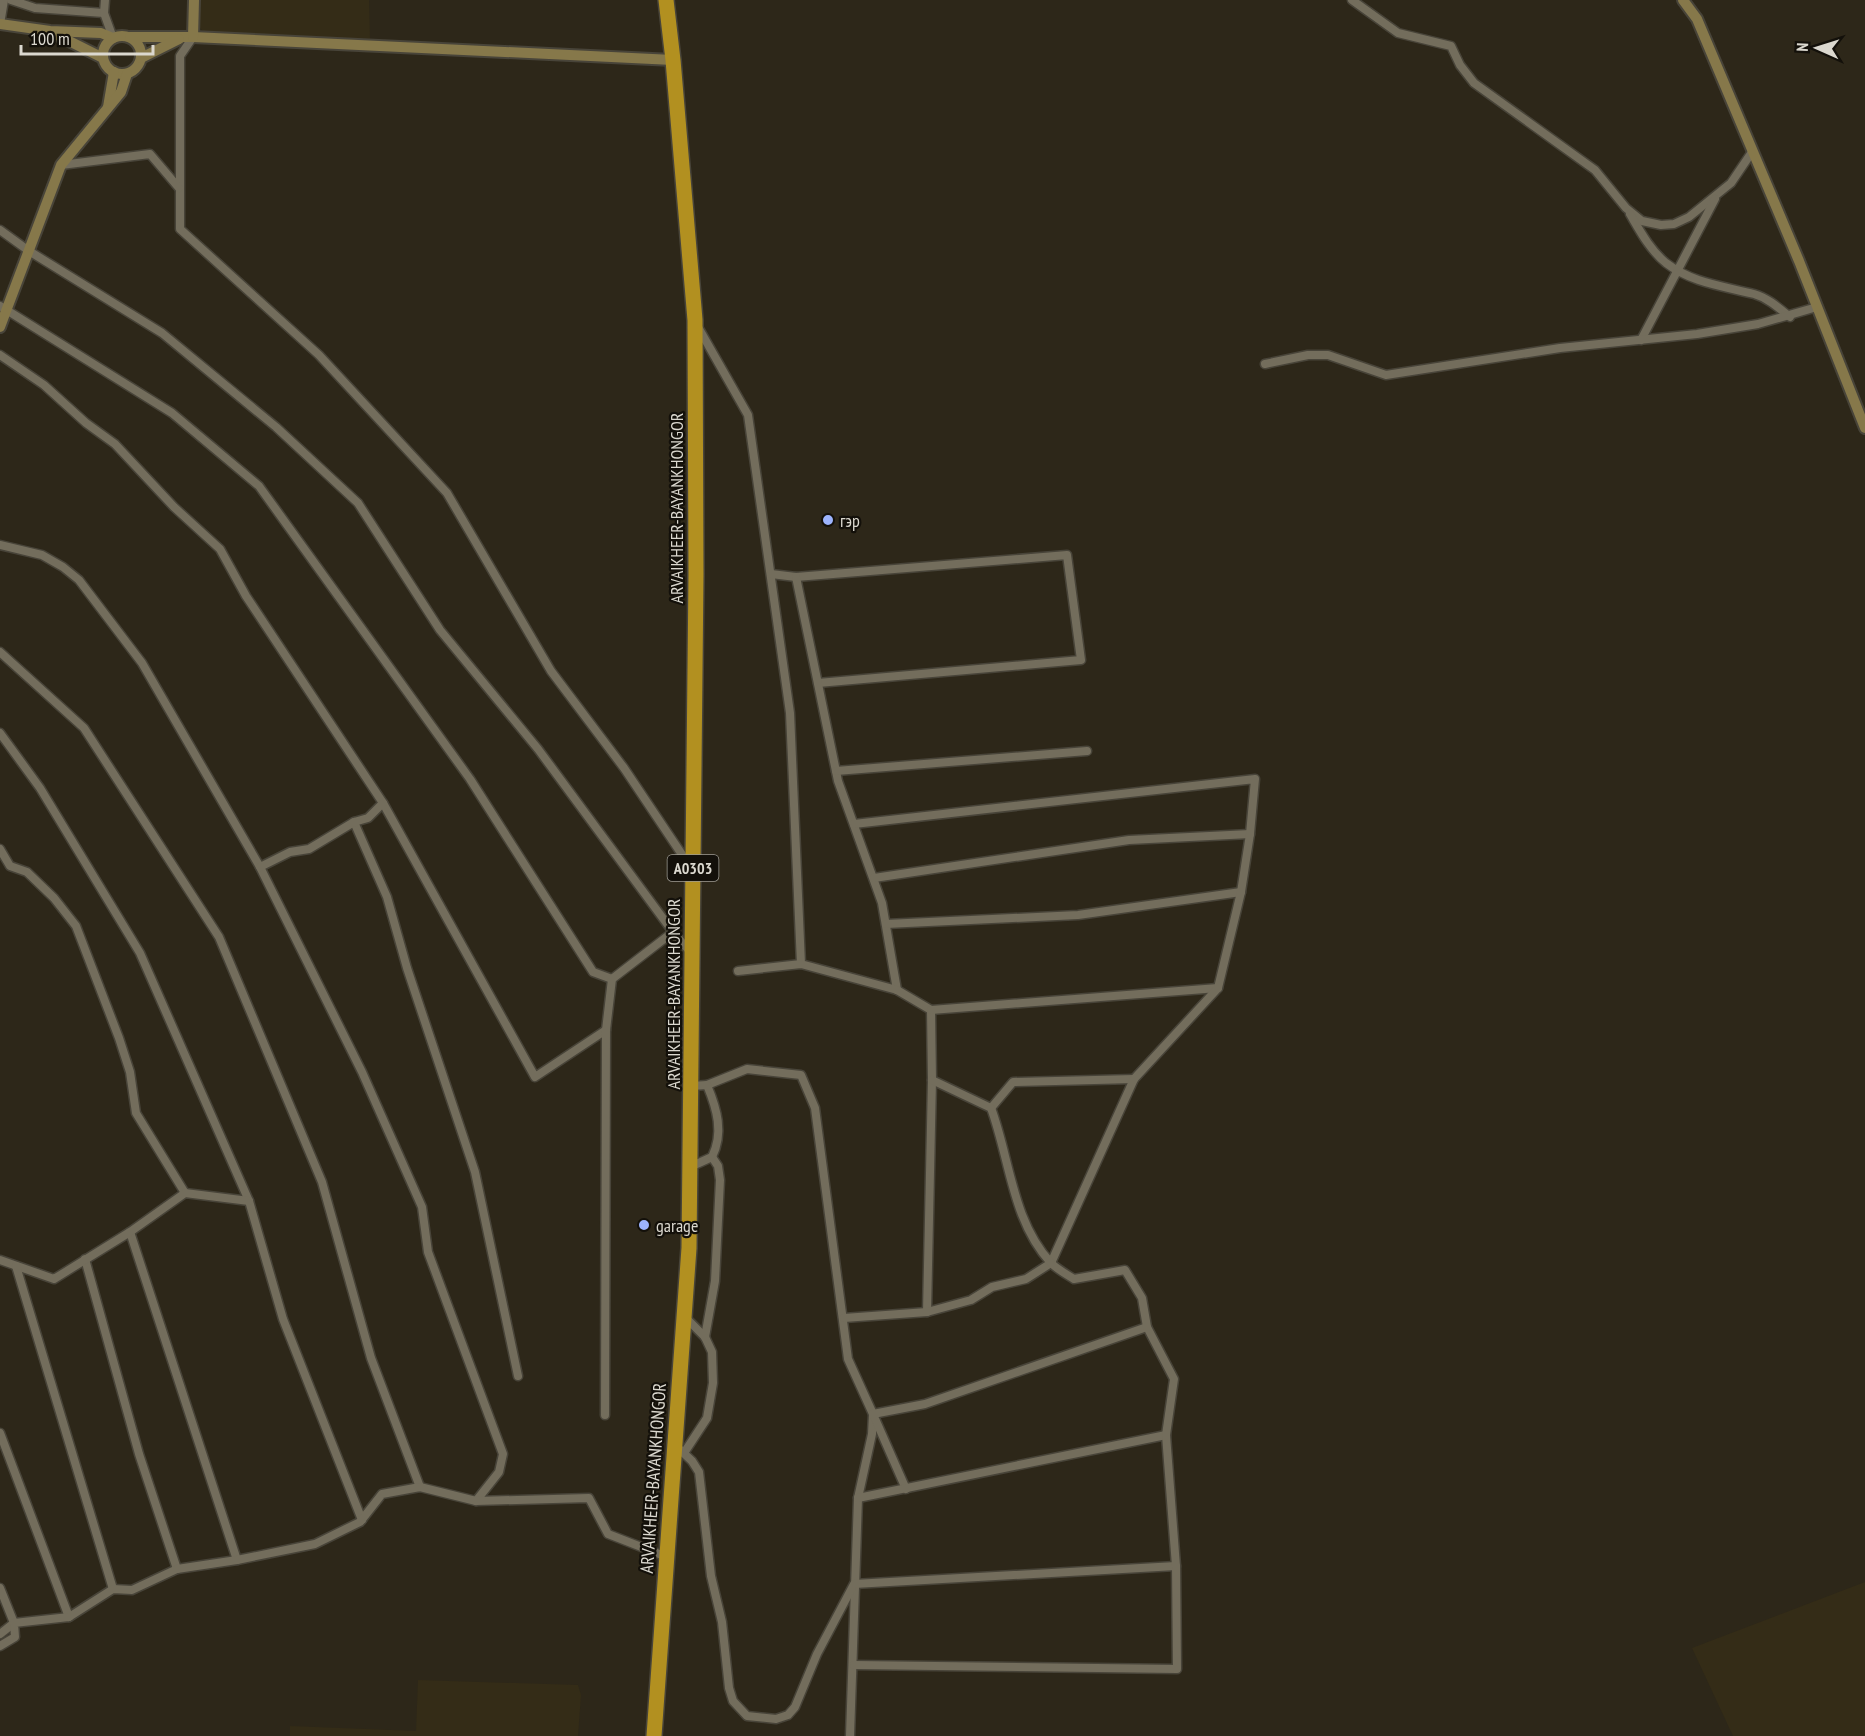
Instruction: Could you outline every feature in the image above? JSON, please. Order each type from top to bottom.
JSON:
[{"type":"highway","name":"ARVAIKHEER-BAYANKHONGOR","points":[[654,1736],[667,1557],[680,1449],[684,1316],[689,1248],[696,574],[695,320],[666,0]]},
{"type":"street","points":[[4,0],[0,24],[50,31],[101,33],[113,38],[180,39],[193,37],[673,60]]},
{"type":"street","points":[[11,0],[35,8],[104,12]]},
{"type":"street","points":[[105,0],[104,12],[113,38]]},
{"type":"street","points":[[194,0],[193,37],[180,56],[182,131],[179,188],[180,229],[320,355],[447,493],[551,671],[624,768],[693,871]]},
{"type":"street","points":[[1352,0],[1398,33],[1451,46],[1460,65],[1474,83],[1595,170],[1626,208],[1654,250],[1676,270],[1704,283],[1756,295],[1773,303],[1790,316]]},
{"type":"street","points":[[1683,0],[1697,19],[1865,428]]},
{"type":"street","points":[[50,31],[103,58],[114,72],[127,74],[136,68],[141,58],[139,46],[130,37]]},
{"type":"street","points":[[103,58],[105,46],[113,38]]},
{"type":"street","points":[[141,58],[180,39]]},
{"type":"street","points":[[108,107],[114,72]]},
{"type":"street","points":[[0,327],[4,309],[61,165],[125,84],[127,74]]},
{"type":"street","points":[[1626,208],[1642,220],[1661,225],[1674,224],[1689,217],[1741,172],[1752,152]]},
{"type":"street","points":[[61,165],[150,154],[179,188]]},
{"type":"street","points":[[1641,340],[1718,193]]},
{"type":"street","points":[[0,230],[28,251],[162,333],[276,427],[358,503],[440,630],[538,749],[673,932],[692,954]]},
{"type":"street","points":[[1265,364],[1308,355],[1328,355],[1386,375],[1560,348],[1707,332],[1790,316],[1817,307]]},
{"type":"street","points":[[4,309],[172,413],[259,486],[470,779],[593,972],[612,979]]},
{"type":"street","points":[[695,320],[748,415],[790,713],[801,964]]},
{"type":"street","points":[[0,355],[44,385],[86,423],[115,444],[174,507],[220,549],[246,596],[383,803],[535,1077],[606,1030]]},
{"type":"street","points":[[0,545],[42,555],[63,567],[79,580],[142,663],[260,867],[362,1072],[422,1207],[428,1252],[503,1454],[499,1472],[476,1501]]},
{"type":"street","points":[[771,574],[796,577],[1067,555],[1081,660],[818,683]]},
{"type":"street","points":[[796,577],[836,771],[874,878],[886,924],[897,990]]},
{"type":"street","points":[[0,651],[84,728],[219,937],[322,1182],[371,1358],[420,1487]]},
{"type":"street","points":[[0,733],[40,788],[141,953],[249,1201],[284,1319],[362,1520]]},
{"type":"street","points":[[836,771],[1087,751]]},
{"type":"street","points":[[844,1318],[927,1312],[971,1300],[992,1287],[1026,1279],[1051,1263],[1134,1079],[1218,988],[1241,892],[1250,834],[1255,779],[854,824]]},
{"type":"street","points":[[260,867],[290,852],[309,849],[354,822],[368,818],[383,803]]},
{"type":"street","points":[[354,822],[387,897],[407,968],[475,1172],[518,1376]]},
{"type":"street","points":[[874,878],[1129,840],[1250,834]]},
{"type":"street","points":[[0,849],[10,866],[27,872],[54,898],[76,926],[130,1072],[136,1113],[186,1193]]},
{"type":"street","points":[[886,924],[1078,915],[1241,892]]},
{"type":"street","points":[[605,1415],[606,1030],[612,979],[673,932]]},
{"type":"street","points":[[738,971],[801,964],[897,990],[931,1010],[1218,988]]},
{"type":"street","points":[[927,1312],[932,1080],[931,1010]]},
{"type":"street","points":[[692,1086],[708,1085],[747,1070],[801,1075],[815,1108],[848,1359],[906,1489]]},
{"type":"street","points":[[991,1108],[1012,1082],[1134,1079]]},
{"type":"street","points":[[854,1665],[1176,1669],[1176,1566],[1166,1435],[1173,1379],[1147,1327],[1142,1298],[1125,1270],[1074,1279],[1051,1263],[1022,1218],[1003,1142],[991,1108],[932,1080]]},
{"type":"street","points":[[690,1167],[712,1157],[718,1146],[718,1110],[708,1085]]},
{"type":"street","points":[[705,1337],[715,1281],[720,1180],[718,1166],[712,1157]]},
{"type":"street","points":[[0,1260],[54,1279],[130,1232],[186,1193],[249,1201]]},
{"type":"street","points":[[130,1232],[237,1560]]},
{"type":"street","points":[[85,1260],[139,1454],[177,1569]]},
{"type":"street","points":[[16,1266],[113,1589]]},
{"type":"street","points":[[684,1316],[705,1337],[712,1352],[713,1383],[707,1418],[680,1449],[699,1472],[711,1576],[722,1622],[729,1688],[733,1701],[747,1716],[776,1719],[788,1715],[795,1707],[817,1654],[854,1584]]},
{"type":"street","points":[[873,1414],[925,1404],[1147,1327]]},
{"type":"street","points":[[850,1736],[858,1498],[872,1434],[873,1414]]},
{"type":"street","points":[[0,1433],[69,1617]]},
{"type":"street","points":[[858,1498],[1166,1435]]},
{"type":"street","points":[[0,1634],[14,1623],[69,1617],[113,1589],[132,1590],[177,1569],[237,1560],[315,1544],[362,1520],[381,1494],[420,1487],[476,1501],[589,1498],[608,1534],[667,1557]]},
{"type":"street","points":[[854,1584],[1176,1566]]},
{"type":"street","points":[[0,1588],[14,1623],[15,1637]]},
{"type":"street","points":[[0,1640],[15,1637]]},
{"type":"street","points":[[0,1646],[15,1637]]},
{"type":"shaded area","points":[[197,0],[369,0],[370,39],[204,32],[197,25]]},
{"type":"shaded area","points":[[1865,1582],[1865,1736],[1733,1736],[1692,1648]]},
{"type":"shaded area","points":[[418,1680],[578,1685],[581,1695],[578,1736],[290,1736],[290,1726],[416,1731]]},
{"type":"place","name":"гэр","points":[[828,520]]},
{"type":"place","name":"garage","points":[[644,1225]]}]
